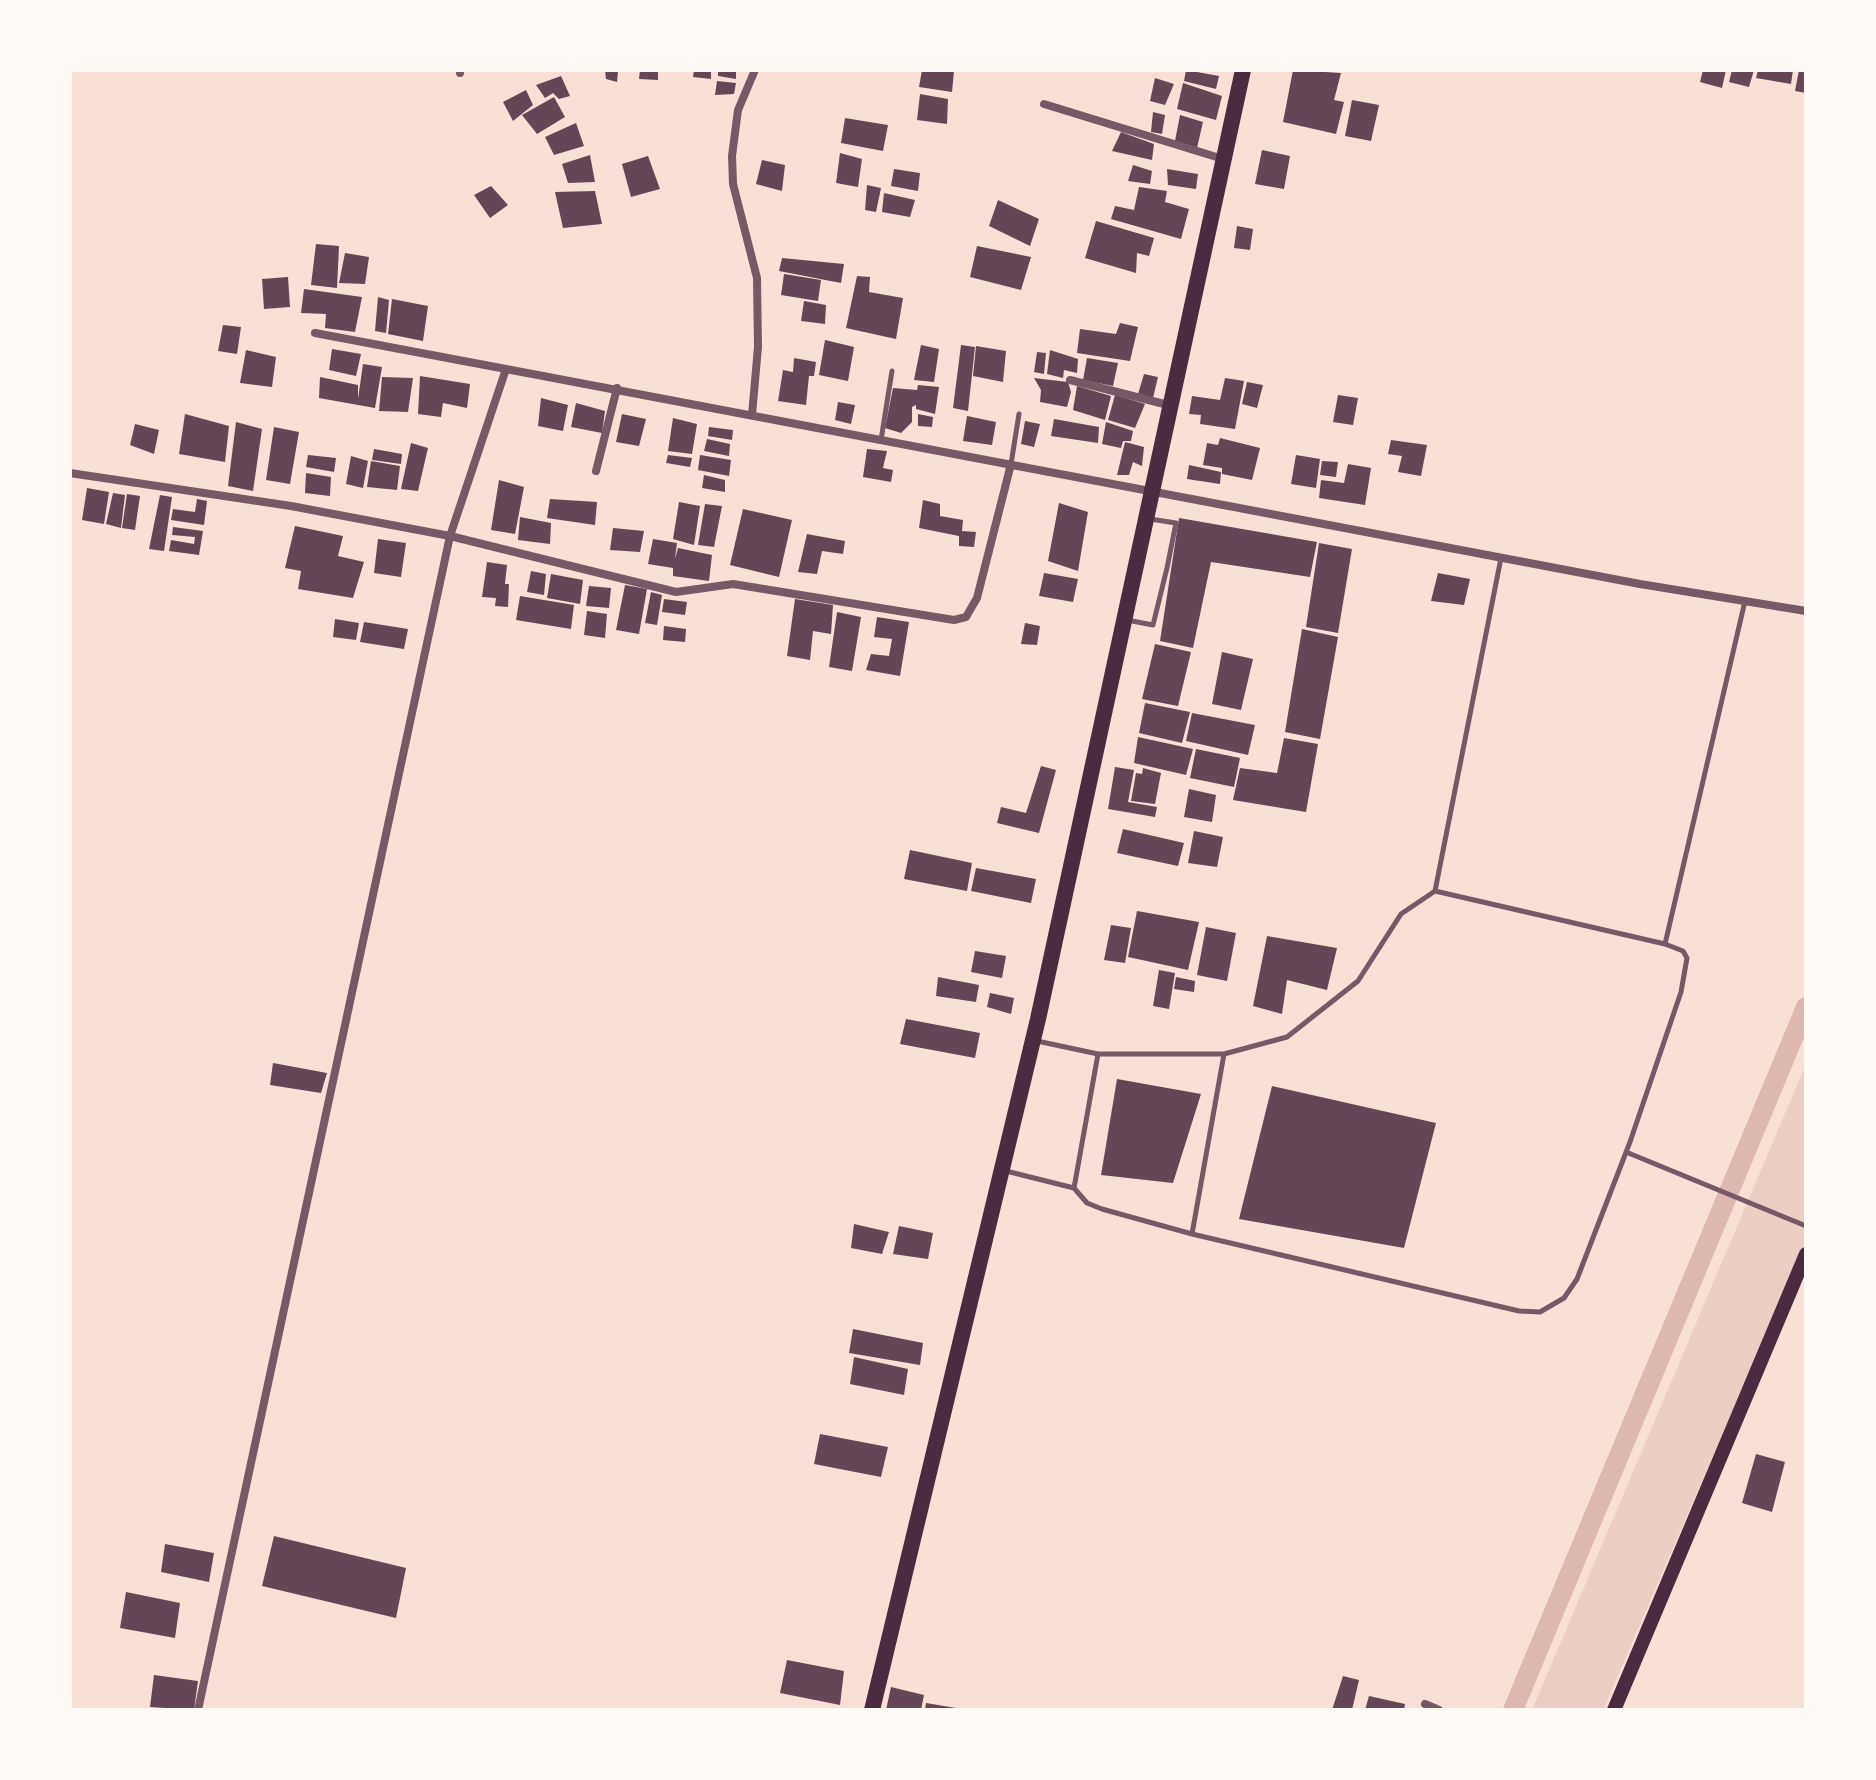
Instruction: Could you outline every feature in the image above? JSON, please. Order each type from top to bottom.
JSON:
[{"type":"main road","points":[[872,1710],[1033,1040],[1149,519],[1243,70]]},
{"type":"main road","points":[[1614,1710],[1806,1254]]},
{"type":"street","points":[[752,415],[758,347],[757,278],[733,184],[732,156],[738,110],[755,70]]},
{"type":"street","points":[[1044,104],[1224,159]]},
{"type":"street","points":[[315,333],[1501,558],[1806,611]]},
{"type":"street","points":[[198,1710],[450,536],[506,369]]},
{"type":"street","points":[[1070,380],[1172,406]]},
{"type":"street","points":[[596,471],[617,388]]},
{"type":"street","points":[[70,473],[291,506],[450,536],[676,592],[733,584],[954,620],[966,617],[977,598],[1011,464]]},
{"type":"street","points":[[1425,1704],[1439,1710]]},
{"type":"lane","points":[[881,441],[892,371]]},
{"type":"lane","points":[[1011,464],[1019,414]]},
{"type":"lane","points":[[1126,620],[1153,625],[1167,568],[1176,523],[1149,519]]},
{"type":"lane","points":[[1033,1040],[1098,1054],[1224,1054],[1287,1037],[1322,1013],[1358,981],[1401,914],[1435,891],[1501,558]]},
{"type":"lane","points":[[1665,944],[1745,601]]},
{"type":"lane","points":[[1001,1170],[1074,1188],[1087,1203],[1102,1209],[1192,1234],[1519,1311],[1540,1312],[1564,1298],[1577,1279],[1626,1152],[1686,976],[1687,958],[1683,951],[1665,944],[1435,891]]},
{"type":"lane","points":[[1074,1188],[1098,1054]]},
{"type":"lane","points":[[1192,1234],[1224,1054]]},
{"type":"lane","points":[[1626,1152],[1806,1226]]},
{"type":"shaded area","points":[[1806,1064],[1806,1240],[1603,1710],[1532,1710]]},
{"type":"building","points":[[605,70],[618,72],[617,82],[606,79]]},
{"type":"building","points":[[640,70],[658,70],[658,80],[639,79]]},
{"type":"building","points":[[694,70],[711,70],[711,79],[693,77]]},
{"type":"building","points":[[718,70],[736,70],[736,79],[718,76]]},
{"type":"building","points":[[922,70],[954,71],[952,92],[919,87]]},
{"type":"building","points":[[1186,70],[1219,76],[1216,89],[1184,81]]},
{"type":"building","points":[[1293,70],[1341,73],[1334,100],[1344,102],[1336,134],[1283,122]]},
{"type":"building","points":[[1703,70],[1726,70],[1722,88],[1700,82]]},
{"type":"building","points":[[1732,70],[1754,70],[1749,87],[1729,82]]},
{"type":"building","points":[[1758,70],[1793,70],[1791,84],[1756,78]]},
{"type":"building","points":[[1799,70],[1806,70],[1806,93],[1795,91]]},
{"type":"building","points":[[561,76],[570,96],[559,99],[553,93],[545,98],[536,85]]},
{"type":"building","points":[[1155,78],[1174,84],[1165,105],[1150,101]]},
{"type":"building","points":[[717,81],[736,83],[734,94],[715,95]]},
{"type":"building","points":[[1183,83],[1222,96],[1216,120],[1177,109]]},
{"type":"building","points":[[526,90],[533,105],[513,121],[503,102]]},
{"type":"building","points":[[920,94],[948,99],[947,124],[917,120]]},
{"type":"building","points":[[554,97],[565,117],[537,134],[522,115]]},
{"type":"building","points":[[1352,100],[1379,105],[1371,141],[1345,136]]},
{"type":"building","points":[[1153,112],[1165,115],[1162,134],[1151,132]]},
{"type":"building","points":[[1180,115],[1203,122],[1197,148],[1175,141]]},
{"type":"building","points":[[845,118],[888,125],[883,151],[841,143]]},
{"type":"building","points":[[576,123],[584,146],[554,155],[545,137]]},
{"type":"building","points":[[1121,132],[1154,144],[1152,160],[1112,151]]},
{"type":"building","points":[[1262,150],[1290,156],[1284,189],[1255,184]]},
{"type":"building","points":[[840,153],[862,159],[858,187],[836,183]]},
{"type":"building","points":[[590,155],[595,182],[568,183],[562,164]]},
{"type":"building","points":[[648,156],[660,189],[631,197],[622,164]]},
{"type":"building","points":[[762,160],[785,165],[782,191],[756,184]]},
{"type":"building","points":[[1133,165],[1152,171],[1150,184],[1128,181]]},
{"type":"building","points":[[894,169],[920,173],[918,191],[891,186]]},
{"type":"building","points":[[1167,169],[1198,174],[1196,189],[1168,185]]},
{"type":"building","points":[[867,185],[881,188],[876,212],[865,210]]},
{"type":"building","points":[[491,186],[508,205],[490,218],[474,195]]},
{"type":"building","points":[[1139,187],[1167,191],[1165,202],[1189,209],[1181,239],[1111,219],[1115,206],[1134,210]]},
{"type":"building","points":[[595,191],[602,224],[563,228],[555,192]]},
{"type":"building","points":[[884,193],[915,200],[910,217],[882,212]]},
{"type":"building","points":[[998,200],[1039,219],[1030,246],[989,226]]},
{"type":"building","points":[[1096,221],[1154,238],[1149,256],[1137,253],[1136,273],[1085,258]]},
{"type":"building","points":[[1237,226],[1253,229],[1250,250],[1234,248]]},
{"type":"building","points":[[316,244],[339,246],[337,288],[311,285]]},
{"type":"building","points":[[977,246],[1031,257],[1021,290],[970,277]]},
{"type":"building","points":[[345,253],[369,257],[365,284],[339,283]]},
{"type":"building","points":[[782,258],[844,264],[841,283],[779,271]]},
{"type":"building","points":[[784,274],[821,280],[818,301],[781,295]]},
{"type":"building","points":[[857,276],[870,277],[869,292],[903,298],[896,339],[846,328]]},
{"type":"building","points":[[288,277],[290,307],[264,309],[262,279]]},
{"type":"building","points":[[304,289],[362,297],[355,332],[325,328],[326,314],[301,313]]},
{"type":"building","points":[[378,297],[389,300],[386,333],[375,331]]},
{"type":"building","points":[[392,299],[428,306],[423,341],[388,334]]},
{"type":"building","points":[[804,301],[826,305],[825,324],[801,321]]},
{"type":"building","points":[[1120,323],[1138,327],[1130,361],[1077,353],[1080,329],[1116,334]]},
{"type":"building","points":[[223,325],[241,327],[237,354],[218,351]]},
{"type":"building","points":[[825,340],[854,347],[848,381],[819,375]]},
{"type":"building","points":[[921,345],[939,349],[934,382],[914,380]]},
{"type":"building","points":[[961,345],[975,347],[968,411],[953,408]]},
{"type":"building","points":[[976,346],[1006,351],[1003,382],[973,376]]},
{"type":"building","points":[[332,349],[361,354],[356,376],[329,370]]},
{"type":"building","points":[[246,350],[276,357],[272,387],[240,383]]},
{"type":"building","points":[[1050,350],[1078,359],[1077,373],[1064,370],[1063,378],[1047,374]]},
{"type":"building","points":[[1037,352],[1046,353],[1044,374],[1034,372]]},
{"type":"building","points":[[794,358],[816,362],[814,376],[809,376],[806,405],[778,401],[783,370],[793,372]]},
{"type":"building","points":[[1087,358],[1118,363],[1113,386],[1083,380]]},
{"type":"building","points":[[363,364],[382,367],[375,408],[319,398],[320,377],[358,385],[358,399]]},
{"type":"building","points":[[1144,374],[1158,377],[1153,398],[1138,394]]},
{"type":"building","points":[[420,376],[470,384],[467,408],[443,403],[441,417],[418,414]]},
{"type":"building","points":[[382,377],[413,378],[408,412],[379,411]]},
{"type":"building","points":[[1034,378],[1068,382],[1071,392],[1067,407],[1040,402],[1041,390]]},
{"type":"building","points":[[1225,378],[1244,381],[1235,429],[1200,424],[1201,415],[1189,414],[1192,396],[1220,400]]},
{"type":"building","points":[[1247,382],[1263,385],[1257,408],[1242,404]]},
{"type":"building","points":[[918,385],[939,387],[935,414],[916,409],[916,405],[912,407],[912,422],[901,433],[885,428],[893,388],[917,390]]},
{"type":"building","points":[[1077,386],[1111,396],[1105,420],[1073,410]]},
{"type":"building","points":[[1115,395],[1145,404],[1135,428],[1108,420]]},
{"type":"building","points":[[1338,395],[1358,398],[1353,425],[1333,422]]},
{"type":"building","points":[[541,398],[568,405],[563,431],[538,426]]},
{"type":"building","points":[[838,402],[855,405],[851,424],[835,420]]},
{"type":"building","points":[[576,403],[605,411],[602,433],[571,427]]},
{"type":"building","points":[[185,414],[229,426],[225,462],[179,454]]},
{"type":"building","points":[[622,414],[646,419],[639,446],[616,442]]},
{"type":"building","points":[[918,414],[933,417],[932,427],[918,426]]},
{"type":"building","points":[[967,416],[996,422],[992,445],[963,441]]},
{"type":"building","points":[[673,418],[697,424],[692,454],[668,451]]},
{"type":"building","points":[[1054,419],[1099,427],[1098,443],[1051,436]]},
{"type":"building","points":[[1025,421],[1040,424],[1034,447],[1021,444]]},
{"type":"building","points":[[236,422],[262,429],[253,491],[228,486]]},
{"type":"building","points":[[1106,422],[1133,431],[1131,441],[1123,441],[1121,448],[1102,444]]},
{"type":"building","points":[[135,424],[159,430],[154,454],[130,445]]},
{"type":"building","points":[[274,427],[299,432],[290,484],[266,480]]},
{"type":"building","points":[[709,427],[733,430],[732,440],[708,436]]},
{"type":"building","points":[[1220,438],[1260,448],[1252,480],[1222,474],[1222,468],[1203,465],[1207,443],[1218,445]]},
{"type":"building","points":[[707,439],[730,444],[729,456],[704,451]]},
{"type":"building","points":[[1391,440],[1427,445],[1421,476],[1398,472],[1402,456],[1388,454]]},
{"type":"building","points":[[1125,442],[1144,447],[1142,466],[1133,462],[1129,475],[1117,475]]},
{"type":"building","points":[[411,443],[428,448],[418,491],[401,489]]},
{"type":"building","points":[[374,449],[402,454],[401,464],[372,460]]},
{"type":"building","points":[[867,449],[887,451],[883,468],[893,470],[891,482],[863,477]]},
{"type":"building","points":[[308,455],[336,458],[334,472],[306,467]]},
{"type":"building","points":[[668,455],[692,458],[690,467],[666,463]]},
{"type":"building","points":[[700,455],[731,460],[729,476],[698,470]]},
{"type":"building","points":[[1296,455],[1320,459],[1316,488],[1291,484]]},
{"type":"building","points":[[351,456],[368,461],[363,488],[346,484]]},
{"type":"building","points":[[371,461],[400,466],[397,490],[367,487]]},
{"type":"building","points":[[1322,461],[1338,462],[1336,477],[1320,475]]},
{"type":"building","points":[[1348,464],[1371,468],[1365,505],[1319,498],[1321,480],[1344,483]]},
{"type":"building","points":[[1189,465],[1221,472],[1220,484],[1187,479]]},
{"type":"building","points":[[306,473],[331,477],[330,496],[305,493]]},
{"type":"building","points":[[704,475],[725,480],[725,492],[702,488]]},
{"type":"building","points":[[499,480],[524,487],[515,534],[491,530]]},
{"type":"building","points":[[87,488],[109,492],[104,524],[82,520]]},
{"type":"building","points":[[113,493],[125,495],[121,528],[106,524]]},
{"type":"building","points":[[127,494],[140,496],[135,530],[122,528]]},
{"type":"building","points":[[160,495],[172,497],[164,551],[149,549]]},
{"type":"building","points":[[197,499],[207,501],[204,525],[171,520],[173,509],[195,512]]},
{"type":"building","points":[[550,499],[597,502],[595,525],[547,518]]},
{"type":"building","points":[[923,500],[940,504],[940,516],[963,520],[962,531],[976,532],[974,547],[959,546],[959,536],[919,528]]},
{"type":"building","points":[[679,502],[700,506],[694,545],[673,539]]},
{"type":"building","points":[[1059,503],[1088,512],[1078,571],[1048,561]]},
{"type":"building","points":[[705,504],[722,506],[714,547],[698,545]]},
{"type":"building","points":[[743,509],[792,520],[779,577],[730,565]]},
{"type":"building","points":[[520,517],[551,523],[550,544],[518,540]]},
{"type":"building","points":[[1179,518],[1317,542],[1310,577],[1211,562],[1193,648],[1160,641]]},
{"type":"building","points":[[295,526],[343,536],[338,556],[364,562],[353,598],[298,589],[301,571],[285,568]]},
{"type":"building","points":[[173,527],[203,531],[199,555],[169,551],[171,540],[194,544],[195,537],[172,535]]},
{"type":"building","points":[[613,528],[644,531],[640,552],[610,550]]},
{"type":"building","points":[[807,534],[845,541],[843,554],[822,551],[817,574],[798,572]]},
{"type":"building","points":[[378,539],[406,543],[401,577],[374,573]]},
{"type":"building","points":[[653,539],[677,543],[675,559],[678,548],[712,555],[709,581],[673,576],[673,568],[648,564]]},
{"type":"building","points":[[1319,543],[1352,549],[1338,633],[1306,627]]},
{"type":"building","points":[[487,562],[507,565],[505,584],[509,584],[508,607],[495,606],[496,598],[482,597]]},
{"type":"building","points":[[531,571],[546,574],[544,595],[527,592]]},
{"type":"building","points":[[1044,573],[1078,579],[1073,602],[1039,596]]},
{"type":"building","points":[[1438,573],[1470,579],[1464,605],[1431,601]]},
{"type":"building","points":[[551,574],[583,580],[580,604],[547,598]]},
{"type":"building","points":[[625,585],[647,589],[639,634],[616,630]]},
{"type":"building","points":[[589,586],[611,588],[609,608],[586,606]]},
{"type":"building","points":[[651,592],[662,595],[657,625],[645,623]]},
{"type":"building","points":[[520,596],[574,605],[571,629],[516,620]]},
{"type":"building","points":[[664,599],[687,602],[685,615],[662,612]]},
{"type":"building","points":[[795,599],[833,605],[831,634],[813,631],[810,660],[787,656]]},
{"type":"building","points":[[587,611],[607,614],[605,638],[584,635]]},
{"type":"building","points":[[837,612],[861,617],[852,671],[829,667]]},
{"type":"building","points":[[877,617],[909,622],[900,676],[866,670],[871,654],[889,656],[892,639],[874,637]]},
{"type":"building","points":[[335,619],[359,623],[356,640],[333,637]]},
{"type":"building","points":[[364,622],[408,629],[404,649],[360,642]]},
{"type":"building","points":[[1025,623],[1040,626],[1037,645],[1021,644]]},
{"type":"building","points":[[664,626],[686,629],[685,642],[663,640]]},
{"type":"building","points":[[1302,629],[1338,637],[1320,739],[1285,732]]},
{"type":"building","points":[[1155,644],[1191,652],[1178,706],[1142,699]]},
{"type":"building","points":[[1222,652],[1253,659],[1241,710],[1212,704]]},
{"type":"building","points":[[1145,703],[1190,712],[1182,743],[1139,733]]},
{"type":"building","points":[[1192,713],[1255,725],[1248,755],[1186,741]]},
{"type":"building","points":[[1138,737],[1193,749],[1186,775],[1134,763]]},
{"type":"building","points":[[1284,738],[1318,744],[1306,812],[1233,800],[1240,768],[1277,773]]},
{"type":"building","points":[[1196,749],[1240,758],[1234,787],[1190,778]]},
{"type":"building","points":[[1041,766],[1056,770],[1039,833],[997,823],[1001,807],[1026,813]]},
{"type":"building","points":[[1115,767],[1134,770],[1128,802],[1157,807],[1155,817],[1108,809]]},
{"type":"building","points":[[1143,768],[1161,773],[1155,804],[1131,801],[1136,773],[1142,774]]},
{"type":"building","points":[[1189,789],[1216,795],[1212,822],[1184,817]]},
{"type":"building","points":[[1123,829],[1184,843],[1178,866],[1117,853]]},
{"type":"building","points":[[1194,831],[1223,837],[1217,867],[1188,863]]},
{"type":"building","points":[[910,850],[972,863],[967,891],[904,879]]},
{"type":"building","points":[[976,868],[1036,879],[1031,903],[971,891]]},
{"type":"building","points":[[1137,911],[1199,922],[1188,970],[1128,957]]},
{"type":"building","points":[[1111,925],[1131,928],[1125,963],[1104,960]]},
{"type":"building","points":[[1206,927],[1236,933],[1227,981],[1197,975]]},
{"type":"building","points":[[1267,936],[1337,948],[1327,990],[1287,980],[1282,1014],[1253,1006]]},
{"type":"building","points":[[975,951],[1006,956],[1002,978],[971,972]]},
{"type":"building","points":[[1159,970],[1175,973],[1169,1009],[1153,1006]]},
{"type":"building","points":[[938,977],[979,985],[976,1002],[936,996]]},
{"type":"building","points":[[1176,977],[1195,981],[1194,992],[1174,989]]},
{"type":"building","points":[[990,993],[1014,998],[1011,1014],[987,1007]]},
{"type":"building","points":[[906,1019],[980,1033],[975,1058],[900,1044]]},
{"type":"building","points":[[273,1063],[327,1073],[321,1093],[270,1085]]},
{"type":"building","points":[[1117,1079],[1201,1094],[1173,1183],[1101,1175]]},
{"type":"building","points":[[1272,1086],[1436,1123],[1404,1248],[1239,1219]]},
{"type":"building","points":[[854,1224],[889,1232],[882,1254],[851,1248]]},
{"type":"building","points":[[899,1226],[933,1233],[928,1259],[893,1254]]},
{"type":"building","points":[[853,1329],[923,1343],[920,1365],[849,1353]]},
{"type":"building","points":[[854,1357],[908,1369],[904,1395],[850,1384]]},
{"type":"building","points":[[820,1434],[888,1447],[881,1477],[814,1464]]},
{"type":"building","points":[[1756,1454],[1785,1462],[1772,1512],[1742,1503]]},
{"type":"building","points":[[274,1536],[406,1568],[396,1618],[262,1586]]},
{"type":"building","points":[[165,1544],[214,1553],[209,1582],[161,1572]]},
{"type":"building","points":[[126,1592],[180,1603],[175,1638],[120,1628]]},
{"type":"building","points":[[787,1660],[844,1671],[840,1705],[780,1693]]},
{"type":"building","points":[[154,1675],[198,1681],[194,1710],[150,1707]]},
{"type":"building","points":[[1343,1676],[1359,1680],[1352,1710],[1332,1710]]},
{"type":"building","points":[[891,1687],[924,1695],[921,1710],[886,1710]]},
{"type":"building","points":[[1369,1696],[1405,1704],[1404,1710],[1365,1710]]},
{"type":"building","points":[[926,1703],[956,1708],[956,1710],[925,1710]]},
{"type":"waterway","points":[[1513,1710],[1806,1007]]}]
